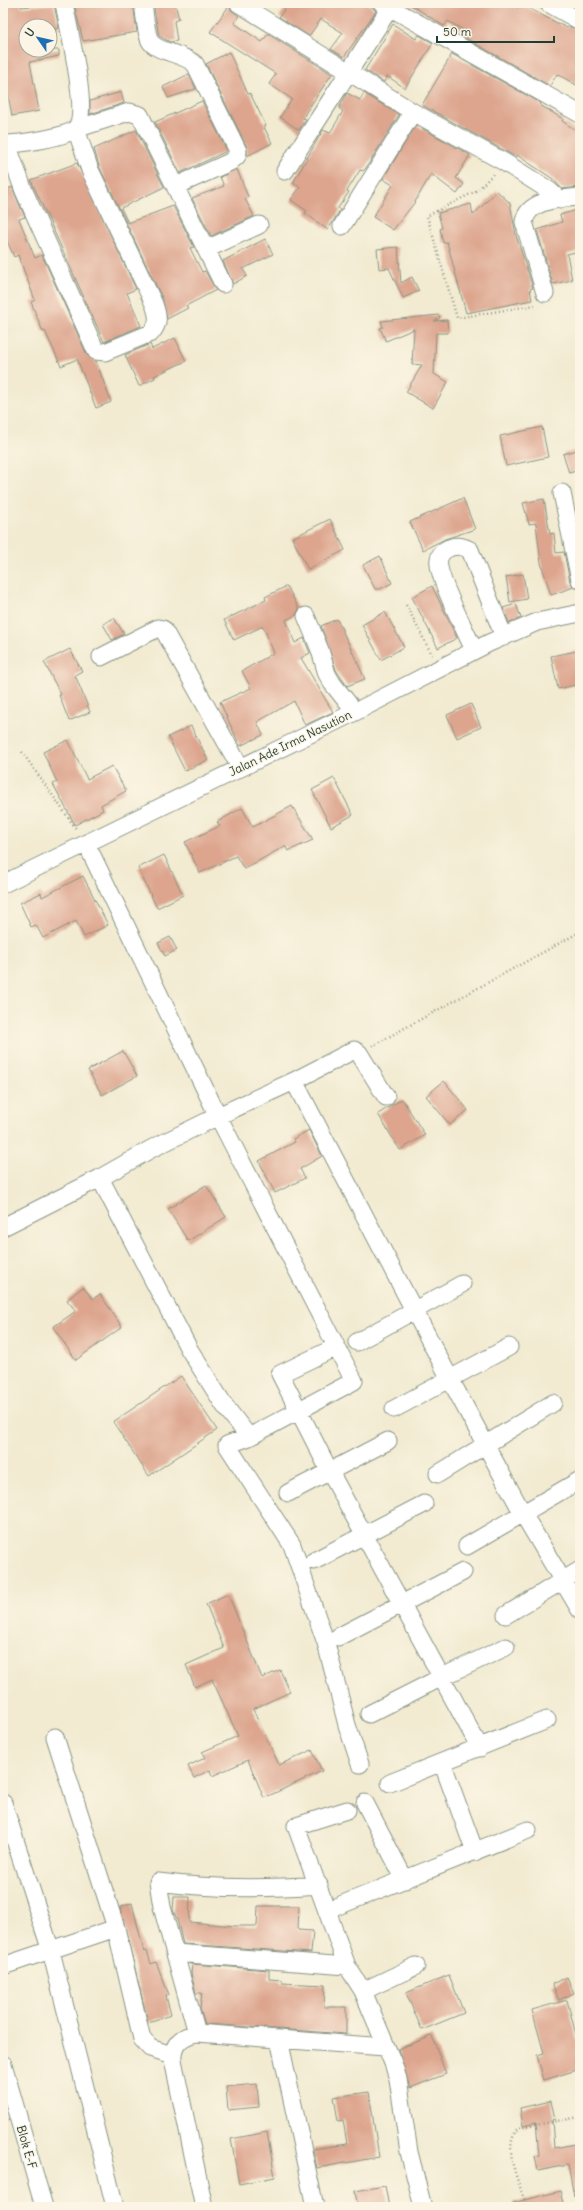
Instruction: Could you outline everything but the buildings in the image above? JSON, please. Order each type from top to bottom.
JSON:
[{"type":"street","points":[[64,3],[82,110],[81,120],[76,129],[90,170],[154,304],[159,319],[156,328],[151,333],[105,352],[96,351],[90,342],[51,248],[24,190],[5,144],[56,136],[76,129],[129,112],[140,115],[223,284]]},
{"type":"street","points":[[143,3],[151,42],[156,47],[184,56],[195,64],[238,152],[237,156],[230,162],[176,186]]},
{"type":"street","points":[[238,3],[413,112],[504,162],[550,191],[560,200]]},
{"type":"street","points":[[548,3],[580,21]]},
{"type":"street","points":[[285,171],[349,73],[388,5],[580,114]]},
{"type":"street","points":[[342,226],[413,112]]},
{"type":"street","points":[[545,293],[524,222],[525,214],[534,206],[580,196]]},
{"type":"street","points":[[207,249],[259,225]]},
{"type":"street","points":[[562,493],[580,580]]},
{"type":"street","points":[[474,650],[439,567],[438,560],[442,553],[449,548],[456,546],[470,550],[504,637]]},
{"type":"street","name":"Jalan Ade Irma Nasution","points":[[3,884],[355,712],[474,650],[538,622],[580,613]]},
{"type":"street","points":[[306,616],[320,650],[327,674],[355,712]]},
{"type":"street","points":[[101,657],[158,628],[163,629],[240,767]]},
{"type":"street","points":[[86,843],[218,1116],[354,1381],[249,1436],[227,1445],[292,1545],[326,1643],[347,1725],[360,1764]]},
{"type":"street","points":[[3,1227],[100,1178],[151,1149],[294,1081],[348,1052],[354,1050],[359,1053],[386,1097]]},
{"type":"street","points":[[294,1081],[450,1379],[522,1512],[580,1610]]},
{"type":"street","points":[[100,1178],[189,1349],[224,1405],[249,1436]]},
{"type":"street","points":[[357,1342],[462,1284]]},
{"type":"street","points":[[336,1347],[280,1374],[297,1410],[330,1472],[480,1748]]},
{"type":"street","points":[[394,1409],[510,1347]]},
{"type":"street","points":[[438,1474],[553,1403]]},
{"type":"street","points":[[288,1493],[388,1441]]},
{"type":"street","points":[[467,1546],[522,1512],[580,1480]]},
{"type":"street","points":[[314,1561],[424,1504]]},
{"type":"street","points":[[506,1615],[580,1570]]},
{"type":"street","points":[[338,1637],[463,1572]]},
{"type":"street","points":[[369,1714],[506,1647]]},
{"type":"street","points":[[390,1783],[547,1720]]},
{"type":"street","points":[[54,1737],[116,1928],[142,2039],[150,2048],[172,2055]]},
{"type":"street","points":[[442,1762],[475,1852]]},
{"type":"street","points":[[3,1803],[51,1951],[115,2207]]},
{"type":"street","points":[[366,1803],[405,1880]]},
{"type":"street","points":[[346,1810],[296,1826],[328,1910],[347,1966],[363,1991],[386,2047],[391,2055],[398,2079],[409,2152],[423,2207]]},
{"type":"street","points":[[328,1910],[528,1830]]},
{"type":"street","points":[[197,2032],[158,1893],[158,1882],[267,1888],[318,1885]]},
{"type":"street","points":[[3,1966],[116,1928]]},
{"type":"street","points":[[175,1953],[347,1966]]},
{"type":"street","points":[[363,1991],[416,1966]]},
{"type":"street","points":[[204,2207],[172,2055],[179,2040],[197,2032],[386,2047]]},
{"type":"street","points":[[279,2039],[314,2207]]},
{"type":"street","name":"Blok E-F","points":[[3,2064],[44,2207]]},
{"type":"path","points":[[504,162],[478,190],[427,216],[457,318],[540,304],[544,299],[545,293]]},
{"type":"path","points":[[406,604],[438,668]]},
{"type":"path","points":[[22,752],[86,843]]},
{"type":"path","points":[[359,1053],[580,932]]},
{"type":"path","points":[[527,2207],[510,2148],[512,2136],[518,2128],[580,2117]]}]
